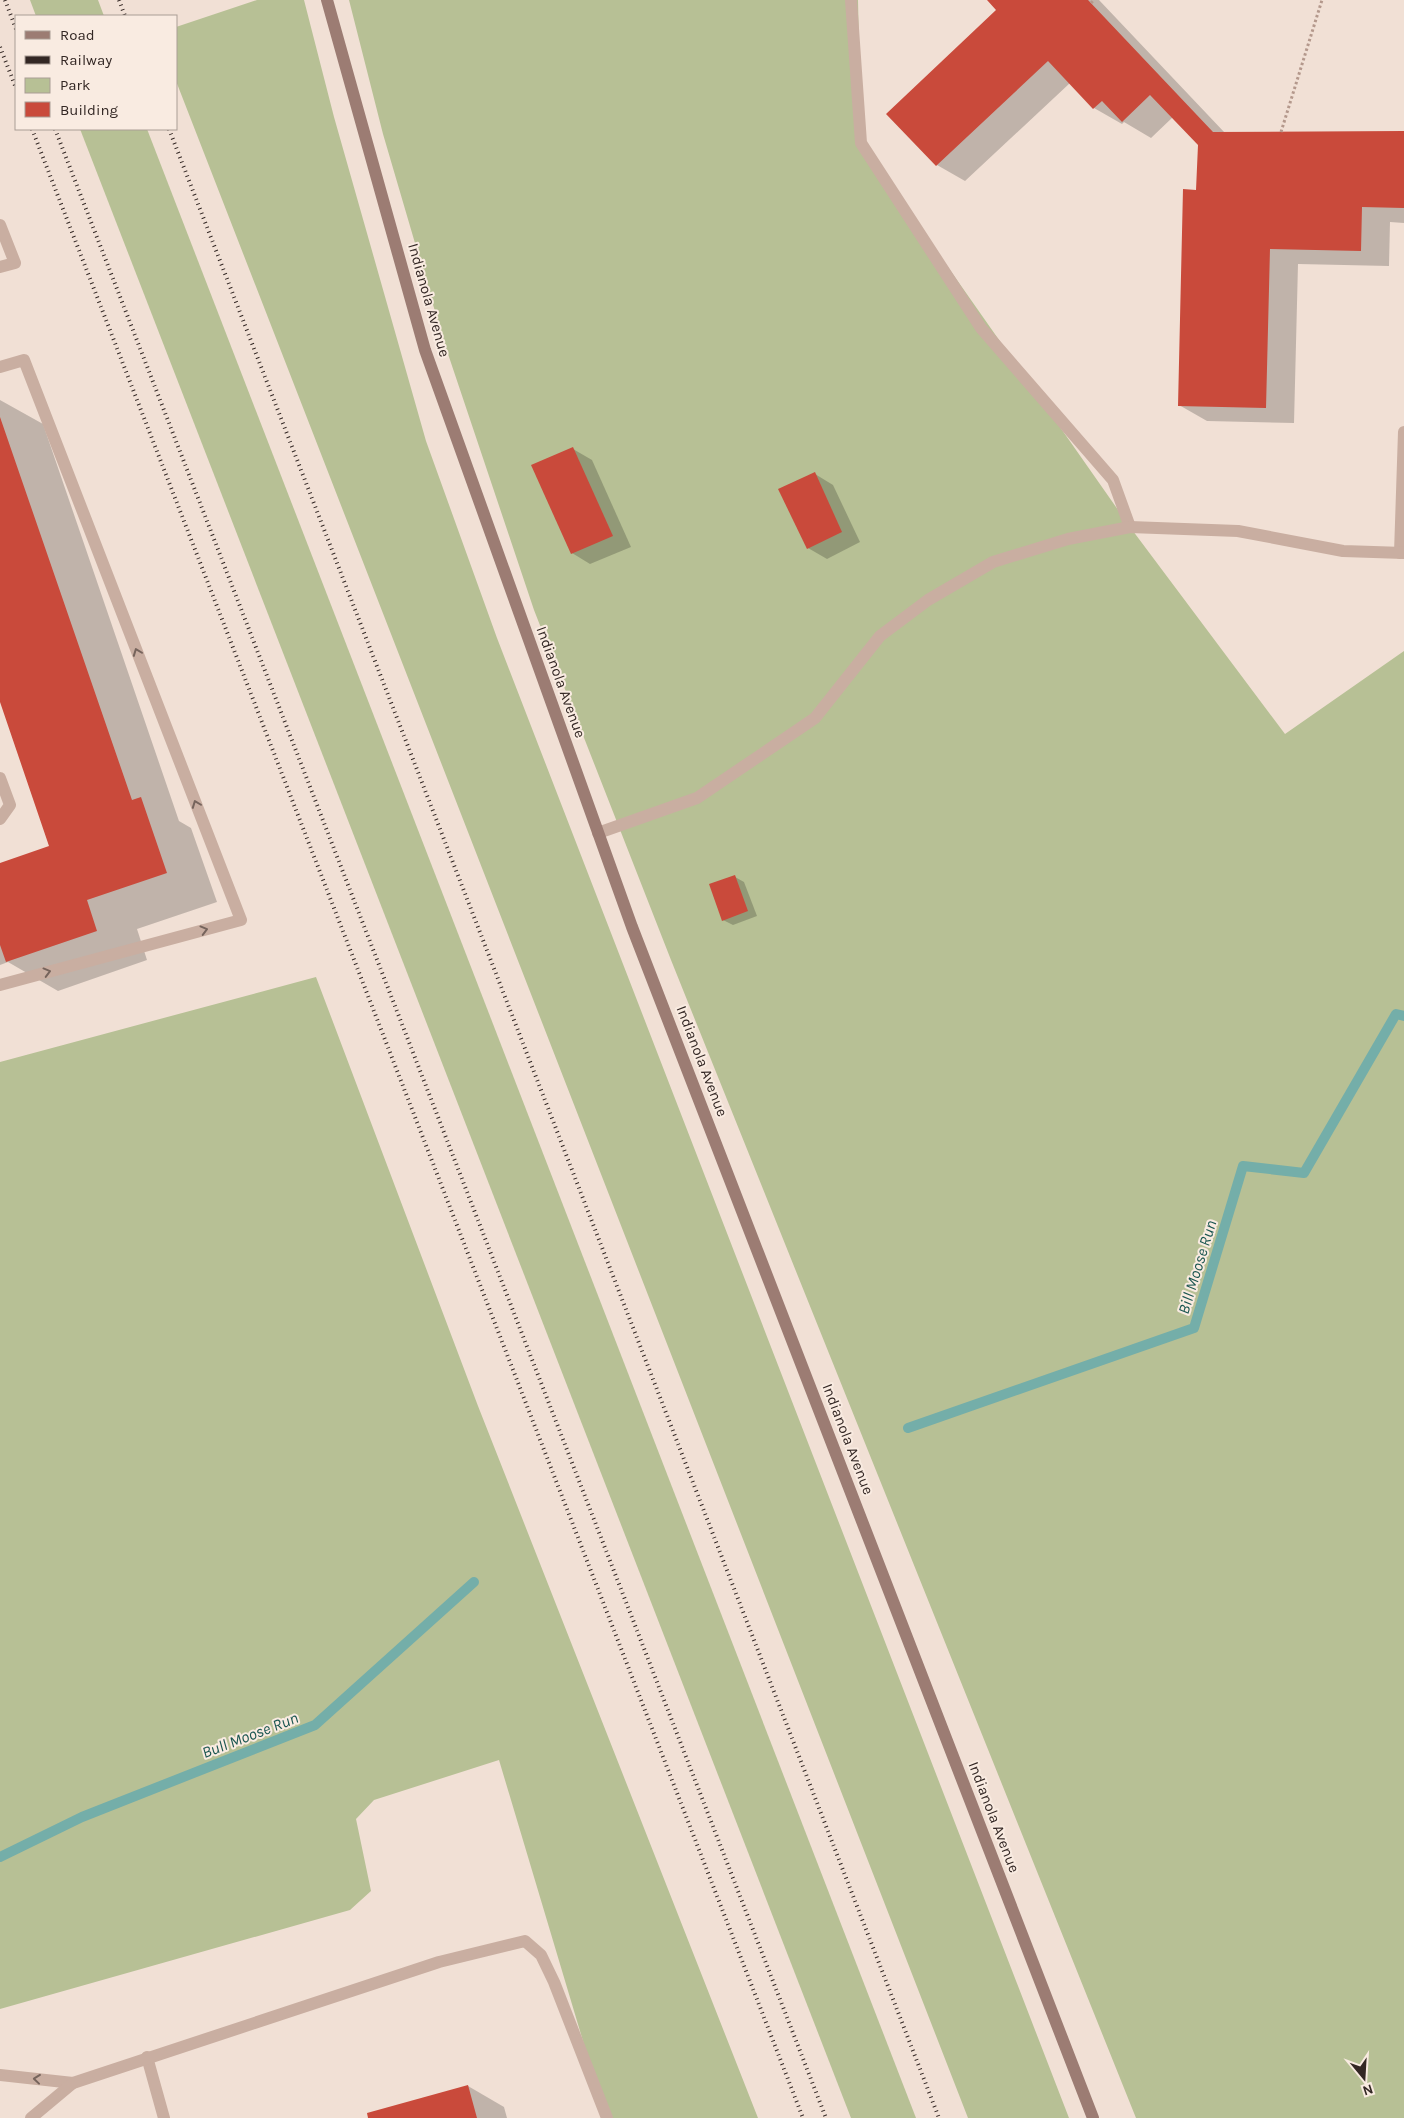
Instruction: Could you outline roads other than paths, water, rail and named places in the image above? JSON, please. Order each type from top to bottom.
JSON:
[{"type":"main road","name":"Indianola Avenue","points":[[327,0],[425,350],[635,936],[1093,2118]]},
{"type":"lane","points":[[851,0],[861,143],[980,328],[1113,480],[1130,527]]},
{"type":"lane","points":[[0,225],[15,263],[0,267]]},
{"type":"lane","points":[[0,367],[24,360],[241,920],[0,985]]},
{"type":"lane","points":[[598,833],[697,798],[815,718],[880,636],[928,600],[993,562],[1068,540],[1130,527],[1238,531],[1343,551],[1402,553],[1404,432]]},
{"type":"lane","points":[[0,778],[10,804],[0,819]]},
{"type":"lane","points":[[31,2118],[73,2083],[439,1962],[525,1941],[541,1956],[554,1982],[607,2118]]},
{"type":"lane","points":[[147,2058],[164,2118]]},
{"type":"lane","points":[[0,2075],[73,2083]]},
{"type":"waterway","name":"Bill Moose Run","points":[[908,1428],[1194,1328],[1243,1166],[1304,1173],[1396,1014],[1404,1016]]},
{"type":"waterway","name":"Bull Moose Run","points":[[0,1857],[82,1817],[315,1725],[474,1582]]},
{"type":"railway","points":[[5,0],[15,26]]},
{"type":"railway","points":[[119,0],[125,15]]},
{"type":"railway","points":[[0,47],[15,85]]},
{"type":"railway","points":[[32,130],[803,2118]]},
{"type":"railway","points":[[55,130],[826,2118]]},
{"type":"railway","points":[[169,130],[939,2118]]}]
